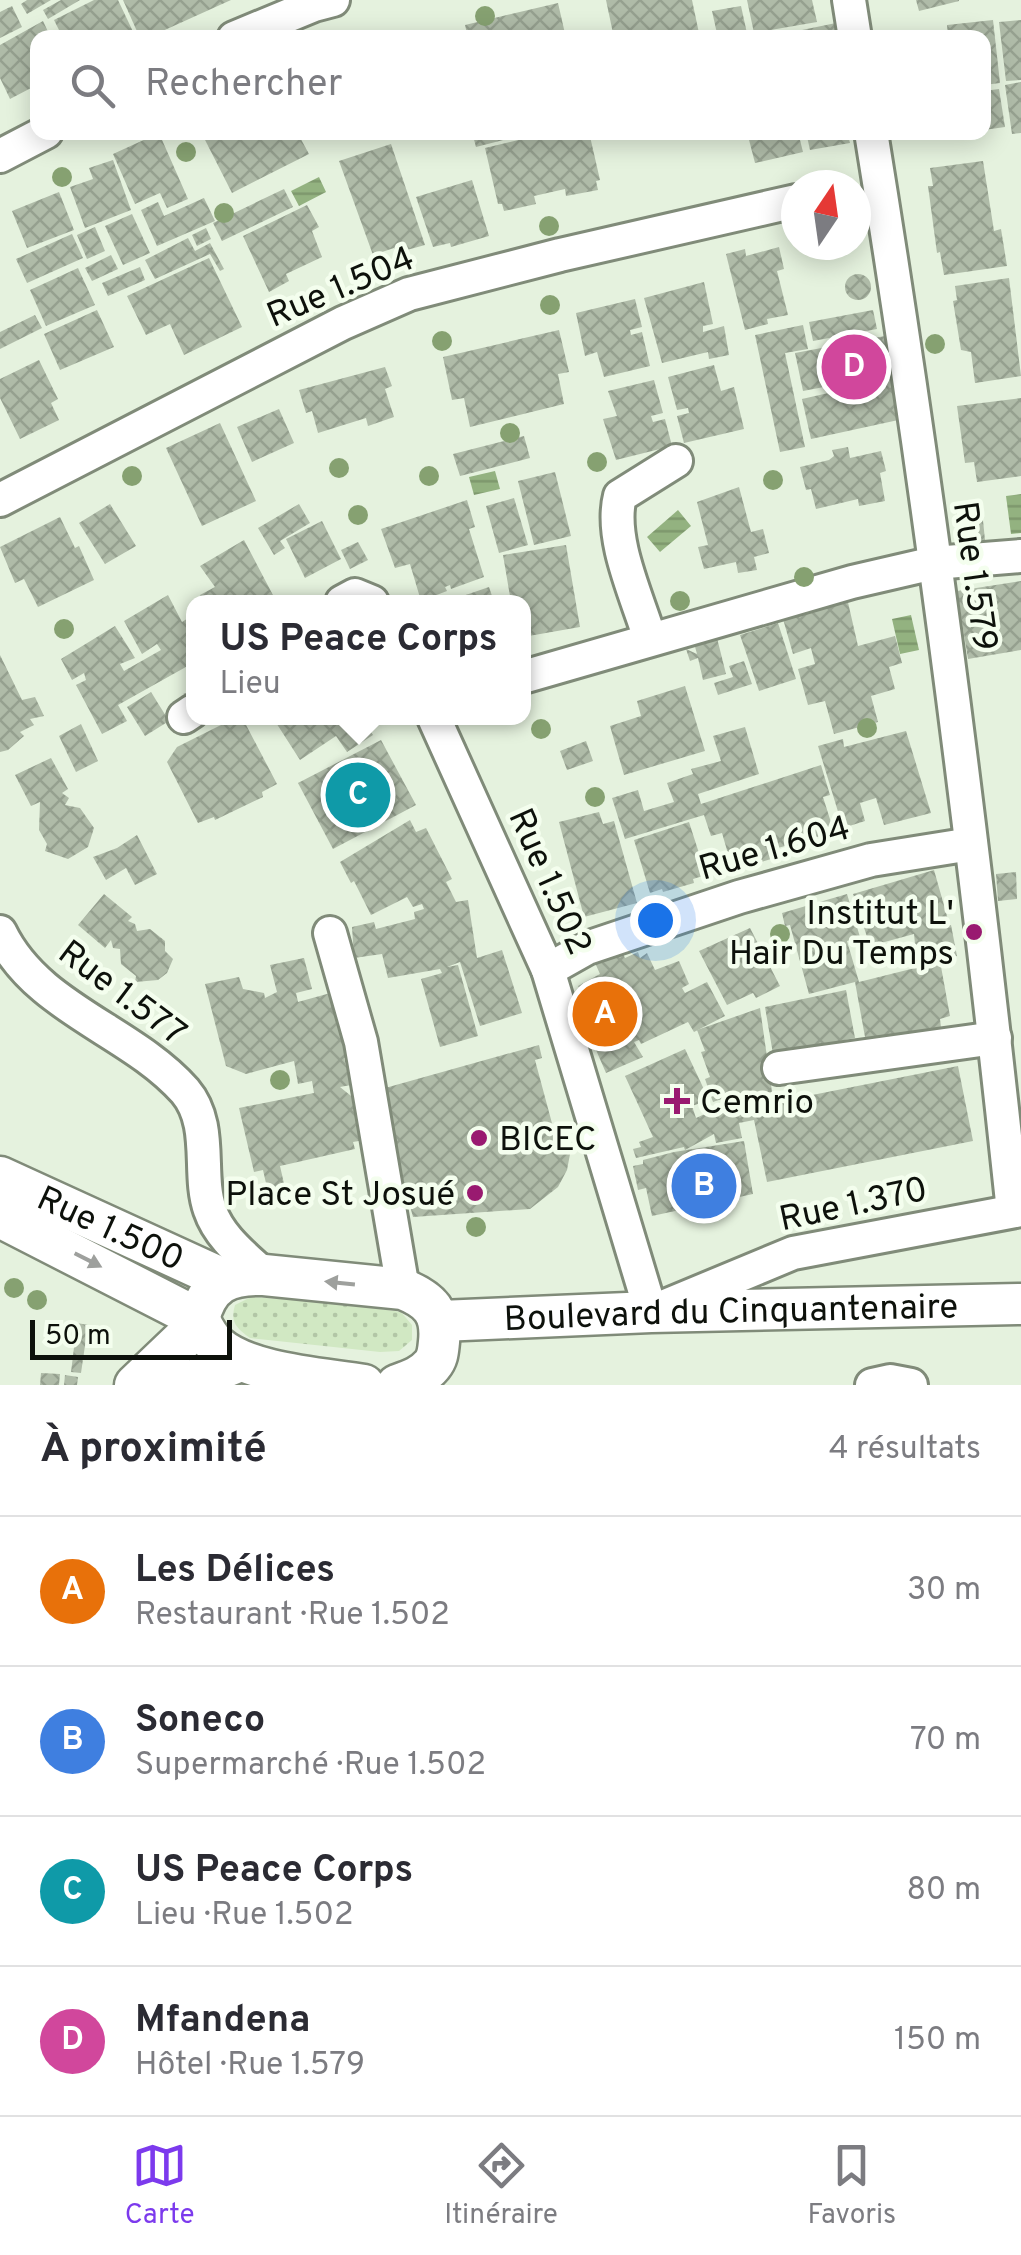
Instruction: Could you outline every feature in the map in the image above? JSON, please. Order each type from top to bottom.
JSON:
[{"type":"main road","name":"Rue 1.500","points":[[0,1177],[223,1280]]},
{"type":"main road","name":"Rue 1.500","points":[[0,1217],[200,1320],[218,1348],[240,1361]]},
{"type":"main road","points":[[135,1385],[200,1320],[210,1290],[223,1280],[242,1274],[403,1289],[421,1296],[433,1306],[441,1322],[441,1374],[422,1375],[398,1385]]},
{"type":"main road","name":"Boulevard du Cinquantenaire","points":[[441,1322],[651,1312],[1021,1304]]},
{"type":"main road","points":[[182,1385],[240,1361],[364,1385]]},
{"type":"street","points":[[253,30],[333,0]]},
{"type":"street","points":[[850,0],[855,30]]},
{"type":"street","points":[[0,156],[31,140]]},
{"type":"street","name":"Rue 1.579","points":[[869,170],[871,140]]},
{"type":"street","name":"Rue 1.579","points":[[871,202],[934,563],[1017,1211]]},
{"type":"street","name":"Rue 1.504","points":[[0,500],[343,322],[409,294],[781,204]]},
{"type":"street","points":[[650,639],[617,534],[615,515],[620,496],[676,461]]},
{"type":"street","points":[[531,675],[852,582],[934,563],[1021,556]]},
{"type":"street","name":"Rue 1.502","points":[[437,725],[548,970],[651,1312]]},
{"type":"street","name":"Rue 1.604","points":[[548,970],[587,948],[739,897],[872,860],[971,844]]},
{"type":"street","name":"Rue 1.577","points":[[0,932],[9,950],[35,980],[158,1065],[188,1095],[204,1134],[210,1209],[231,1245],[264,1274]]},
{"type":"street","points":[[330,933],[361,1042],[403,1289]]},
{"type":"street","points":[[780,1068],[995,1038]]},
{"type":"street","name":"Rue 1.370","points":[[651,1312],[793,1253],[1017,1211]]},
{"type":"street","points":[[872,1385],[890,1381],[912,1385]]},
{"type":"shaded area","points":[[319,177],[326,192],[299,206],[291,191]]},
{"type":"shaded area","points":[[495,471],[500,489],[474,495],[469,477]]},
{"type":"shaded area","points":[[1021,494],[1021,533],[1011,534],[1006,496]]},
{"type":"shaded area","points":[[678,510],[691,526],[660,552],[647,537]]},
{"type":"shaded area","points":[[911,615],[919,650],[900,654],[892,619]]},
{"type":"shaded area","points":[[251,1297],[401,1312],[412,1325],[412,1340],[399,1351],[380,1352],[250,1338],[238,1328],[233,1316],[235,1305]]},
{"type":"building","points":[[27,0],[51,0],[27,14],[21,4]]},
{"type":"building","points":[[61,0],[80,0],[48,19],[43,10]]},
{"type":"building","points":[[94,0],[118,0],[132,30],[59,30],[54,20]]},
{"type":"building","points":[[123,0],[231,0],[165,30],[136,30]]},
{"type":"building","points":[[606,0],[692,0],[698,30],[612,30]]},
{"type":"building","points":[[747,0],[812,0],[817,22],[753,30]]},
{"type":"building","points":[[916,0],[959,0],[959,1],[919,11]]},
{"type":"building","points":[[558,3],[564,30],[466,30],[465,25]]},
{"type":"building","points":[[12,6],[22,27],[0,38],[0,12]]},
{"type":"building","points":[[741,6],[746,30],[716,30],[712,11]]},
{"type":"building","points":[[993,20],[1000,83],[991,84],[991,30],[947,30],[947,25]]},
{"type":"building","points":[[1021,20],[1021,80],[1006,81],[999,22]]},
{"type":"building","points":[[43,21],[47,30],[30,30],[30,89],[10,99],[0,78],[0,45]]},
{"type":"building","points":[[836,23],[837,30],[802,30]]},
{"type":"building","points":[[1021,82],[1021,133],[1012,134],[1005,85]]},
{"type":"building","points":[[999,89],[1005,127],[991,129],[991,90]]},
{"type":"building","points":[[144,140],[162,140],[188,199],[167,208],[160,193],[135,204],[113,154]]},
{"type":"building","points":[[205,140],[301,140],[309,154],[232,193]]},
{"type":"building","points":[[474,140],[503,140],[476,147]]},
{"type":"building","points":[[518,140],[591,140],[600,180],[596,181],[598,190],[566,196],[565,189],[534,196],[536,204],[504,211],[502,204],[498,204],[485,148]]},
{"type":"building","points":[[749,140],[800,140],[803,152],[755,163]]},
{"type":"building","points":[[808,140],[850,143],[810,150]]},
{"type":"building","points":[[391,144],[425,245],[373,255],[339,161]]},
{"type":"building","points":[[113,160],[131,210],[85,228],[70,187],[93,179],[89,168]]},
{"type":"building","points":[[983,161],[994,231],[1001,229],[1007,266],[944,275],[928,186],[933,186],[930,168]]},
{"type":"building","points":[[472,180],[489,236],[451,247],[450,243],[433,247],[416,197]]},
{"type":"building","points":[[284,189],[293,207],[222,241],[213,223]]},
{"type":"building","points":[[59,192],[74,230],[27,248],[12,211]]},
{"type":"building","points":[[204,198],[215,221],[157,246],[141,210],[158,202],[164,216]]},
{"type":"building","points":[[307,205],[319,227],[312,231],[322,257],[286,274],[289,281],[269,292],[243,236]]},
{"type":"building","points":[[132,214],[150,253],[123,265],[105,226]]},
{"type":"building","points":[[95,227],[105,251],[87,259],[77,235]]},
{"type":"building","points":[[206,228],[211,239],[197,246],[192,235]]},
{"type":"building","points":[[72,234],[83,258],[27,283],[16,259]]},
{"type":"building","points":[[188,238],[195,251],[210,243],[224,269],[220,271],[210,254],[155,279],[145,260]]},
{"type":"building","points":[[779,247],[784,269],[777,271],[788,315],[767,319],[768,324],[745,330],[726,254],[745,249],[746,256]]},
{"type":"building","points":[[111,255],[118,269],[92,281],[85,268]]},
{"type":"building","points":[[209,258],[242,327],[184,355],[170,324],[146,335],[127,296]]},
{"type":"building","points":[[140,267],[145,280],[108,296],[102,283]]},
{"type":"building","points":[[78,268],[95,305],[46,326],[30,290]]},
{"type":"building","points":[[858,274],[867,278],[871,287],[867,296],[858,300],[849,296],[845,287],[849,278]]},
{"type":"building","points":[[1009,278],[1021,376],[975,383],[971,352],[961,350],[953,301],[957,300],[955,286]]},
{"type":"building","points":[[704,282],[713,324],[703,326],[703,332],[724,326],[729,355],[709,359],[708,352],[662,363],[644,298]]},
{"type":"building","points":[[635,299],[642,327],[630,330],[631,335],[642,332],[650,366],[604,377],[597,352],[585,356],[576,313]]},
{"type":"building","points":[[97,310],[114,347],[60,370],[44,334]]},
{"type":"building","points":[[873,310],[877,329],[813,341],[809,322]]},
{"type":"building","points":[[35,315],[42,328],[0,349],[0,332]]},
{"type":"building","points":[[803,325],[808,349],[785,353],[805,447],[780,452],[755,335]]},
{"type":"building","points":[[559,330],[569,372],[558,374],[564,404],[470,427],[464,398],[452,400],[443,357]]},
{"type":"building","points":[[885,336],[892,374],[803,391],[795,353]]},
{"type":"building","points":[[39,360],[58,399],[51,403],[59,420],[20,439],[0,398],[0,379]]},
{"type":"building","points":[[714,365],[721,391],[734,387],[744,429],[684,443],[677,416],[689,413],[688,408],[677,410],[668,377]]},
{"type":"building","points":[[385,367],[392,386],[385,389],[394,417],[368,426],[366,418],[318,433],[312,411],[306,413],[299,390]]},
{"type":"building","points":[[894,378],[903,419],[811,439],[802,399]]},
{"type":"building","points":[[654,380],[663,413],[651,416],[653,422],[665,419],[672,446],[616,460],[603,419],[617,416],[608,391]]},
{"type":"building","points":[[1021,398],[1021,476],[977,482],[974,462],[965,463],[957,406]]},
{"type":"building","points":[[279,409],[294,443],[252,462],[237,427]]},
{"type":"building","points":[[220,423],[256,501],[202,526],[166,448]]},
{"type":"building","points":[[524,436],[530,458],[460,476],[453,454]]},
{"type":"building","points":[[848,447],[850,458],[881,451],[886,471],[880,473],[885,501],[859,506],[858,499],[816,509],[800,467],[829,460],[834,456],[832,450]]},
{"type":"building","points":[[555,472],[571,536],[534,545],[518,481]]},
{"type":"building","points":[[739,487],[751,532],[763,529],[769,553],[754,557],[757,570],[738,573],[736,562],[704,569],[698,547],[708,545],[697,502]]},
{"type":"building","points":[[514,498],[528,545],[499,553],[486,506]]},
{"type":"building","points":[[467,500],[475,527],[469,529],[484,577],[451,589],[450,585],[445,587],[447,591],[437,595],[419,595],[410,564],[395,568],[381,529]]},
{"type":"building","points":[[981,501],[985,540],[961,542],[955,507]]},
{"type":"building","points":[[110,504],[136,546],[105,564],[79,523]]},
{"type":"building","points":[[299,504],[310,523],[280,541],[285,548],[274,555],[258,528]]},
{"type":"building","points":[[60,517],[94,580],[38,607],[24,579],[15,583],[0,547]]},
{"type":"building","points":[[322,521],[341,559],[305,578],[286,539]]},
{"type":"building","points":[[244,540],[273,595],[200,595],[215,587],[200,566]]},
{"type":"building","points":[[358,542],[368,560],[350,569],[341,550]]},
{"type":"building","points":[[566,545],[580,627],[531,636],[531,595],[510,595],[503,555]]},
{"type":"building","points":[[1021,581],[1021,650],[968,659],[957,591]]},
{"type":"building","points":[[489,587],[492,595],[466,595]]},
{"type":"building","points":[[168,595],[182,622],[186,619],[186,667],[118,705],[127,721],[102,734],[76,685],[86,680],[84,673],[72,680],[61,659],[115,626],[135,658],[120,664],[124,671],[161,650],[157,644],[142,654],[124,621]]},
{"type":"building","points":[[847,598],[858,646],[895,636],[902,663],[889,667],[895,689],[871,696],[878,722],[834,734],[825,701],[808,705],[798,669],[815,664],[811,648],[793,654],[783,619]]},
{"type":"building","points":[[778,623],[796,679],[759,691],[740,635]]},
{"type":"building","points":[[717,638],[726,674],[703,680],[698,658],[690,661],[686,649],[697,654],[694,643]]},
{"type":"building","points":[[0,655],[22,700],[35,697],[44,716],[30,719],[34,725],[20,732],[24,736],[0,752]]},
{"type":"building","points":[[744,661],[752,684],[718,695],[714,683],[733,677],[729,666]]},
{"type":"building","points":[[685,686],[705,751],[624,775],[610,726],[641,716],[637,701]]},
{"type":"building","points":[[151,692],[169,721],[145,736],[127,707]]},
{"type":"building","points":[[81,724],[98,761],[76,772],[59,736]]},
{"type":"building","points":[[221,725],[246,725],[277,784],[262,792],[263,797],[215,820],[214,817],[198,823],[167,762],[177,747]]},
{"type":"building","points":[[278,725],[365,725],[373,735],[347,752],[336,736],[300,760]]},
{"type":"building","points":[[745,727],[759,774],[698,794],[701,804],[821,765],[830,795],[823,797],[834,832],[778,848],[781,856],[761,862],[759,856],[731,864],[722,833],[711,836],[704,815],[625,839],[612,798],[638,790],[644,811],[674,802],[667,783],[693,774],[691,769],[721,761],[713,736]]},
{"type":"building","points":[[906,731],[931,813],[884,825],[876,798],[860,803],[865,821],[843,828],[818,746],[843,739],[844,747]]},
{"type":"building","points":[[381,740],[416,805],[333,849],[298,783]]},
{"type":"building","points":[[586,741],[593,761],[567,770],[560,751]]},
{"type":"building","points":[[51,758],[68,789],[62,793],[69,798],[65,805],[80,808],[94,828],[88,847],[68,859],[45,851],[47,844],[39,830],[40,802],[31,806],[15,775]]},
{"type":"building","points":[[599,812],[603,824],[614,821],[637,903],[584,917],[559,822]]},
{"type":"building","points":[[410,820],[416,832],[426,828],[452,879],[446,882],[456,902],[468,900],[477,958],[502,950],[522,1013],[480,1026],[460,962],[447,967],[458,965],[478,1036],[440,1047],[421,979],[442,973],[440,969],[388,978],[382,954],[354,958],[352,927],[374,922],[376,929],[415,919],[414,912],[424,909],[422,904],[413,907],[407,897],[371,915],[340,862]]},
{"type":"building","points":[[689,822],[706,875],[693,879],[694,883],[650,893],[634,840]]},
{"type":"building","points":[[137,835],[157,874],[135,885],[126,868],[106,880],[93,857]]},
{"type":"building","points":[[934,870],[949,923],[936,928],[951,925],[957,956],[940,961],[950,1016],[940,1019],[942,1036],[867,1048],[855,982],[809,994],[790,925],[785,926],[782,913],[847,894],[860,937],[847,941],[859,982],[923,966],[917,964],[914,934],[870,946],[853,894]]},
{"type":"building","points":[[1016,872],[1017,899],[998,901],[996,874]]},
{"type":"building","points":[[104,894],[132,917],[128,921],[135,924],[137,931],[150,929],[165,941],[165,951],[173,959],[167,973],[158,980],[135,982],[136,976],[121,964],[120,949],[113,948],[111,940],[105,948],[78,925]]},
{"type":"building","points":[[750,928],[780,986],[756,998],[753,993],[727,1005],[699,951]]},
{"type":"building","points":[[618,943],[625,958],[638,952],[640,958],[647,953],[655,970],[679,961],[689,984],[682,988],[685,993],[707,982],[725,1016],[694,1032],[688,1022],[641,1044],[639,1040],[634,1042],[643,1057],[606,1073],[590,1036],[601,1032],[578,986],[600,974],[592,956]]},
{"type":"building","points":[[304,958],[312,989],[296,993],[298,1002],[334,992],[350,1057],[344,1058],[351,1085],[340,1087],[356,1100],[364,1140],[353,1142],[355,1149],[280,1166],[285,1188],[268,1192],[263,1170],[254,1172],[239,1108],[314,1093],[312,1081],[298,1084],[294,1061],[246,1074],[226,1066],[205,984],[239,977],[243,989],[264,993],[265,998],[277,992],[270,965]]},
{"type":"building","points":[[846,990],[855,1038],[773,1054],[765,1007]]},
{"type":"building","points":[[760,1008],[772,1092],[755,1095],[757,1106],[958,1066],[973,1141],[767,1182],[754,1120],[739,1123],[742,1138],[716,1143],[714,1134],[685,1150],[684,1147],[636,1158],[633,1149],[653,1137],[625,1076],[685,1049],[709,1100],[692,1106],[696,1118],[735,1100],[733,1095],[713,1102],[705,1079],[710,1077],[701,1052],[705,1051],[697,1030]]},
{"type":"building","name":"BICEC","points":[[539,1045],[542,1058],[535,1060],[553,1127],[562,1125],[571,1149],[567,1170],[558,1187],[530,1209],[413,1217],[378,1090]]},
{"type":"building","points":[[744,1141],[753,1194],[652,1216],[646,1188],[638,1190],[633,1166],[674,1152]]},
{"type":"building","points":[[77,1323],[88,1325],[81,1373],[71,1372]]},
{"type":"building","points":[[41,1373],[60,1374],[59,1385],[40,1385]]},
{"type":"building","points":[[65,1375],[78,1377],[77,1385],[64,1385]]},
{"type":"place","name":"Mfandena","points":[[854,367]]},
{"type":"place","name":"US Peace Corps","points":[[358,795]]},
{"type":"place","name":"Institut L' Hair Du Temps","points":[[974,932]]},
{"type":"place","name":"Les Délices","points":[[605,1014]]},
{"type":"place","name":"Cemrio","points":[[677,1101]]},
{"type":"place","name":"BICEC","points":[[479,1138]]},
{"type":"place","name":"Soneco","points":[[704,1186]]},
{"type":"place","name":"Place St Josué","points":[[475,1193]]}]
